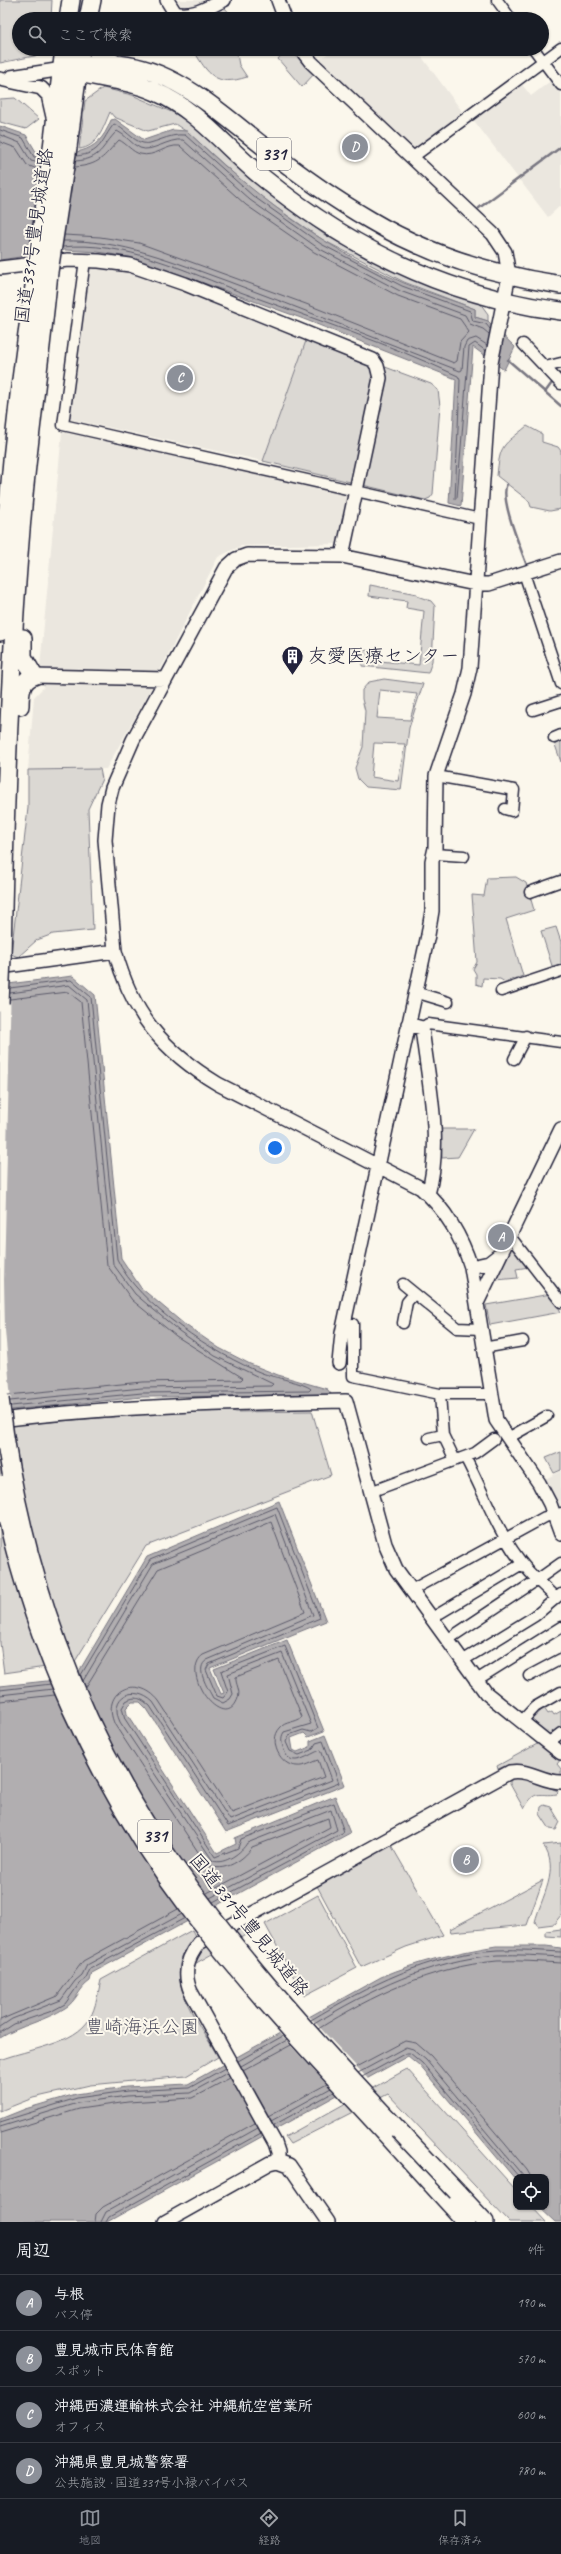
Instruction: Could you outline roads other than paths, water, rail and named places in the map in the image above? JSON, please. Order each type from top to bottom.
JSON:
[{"type":"highway","points":[[69,12],[71,0]]},
{"type":"highway","points":[[102,56],[116,64]]},
{"type":"highway","name":"331","points":[[75,64],[116,64],[165,76],[191,89],[312,184],[370,221],[432,250],[509,275],[561,285]]},
{"type":"highway","name":"331","points":[[75,64],[119,81],[156,92],[190,112],[250,167],[290,200],[354,241],[396,264],[425,275],[505,300],[561,311]]},
{"type":"highway","name":"国道331号豊見城道路","points":[[60,147],[55,126],[75,64]]},
{"type":"highway","name":"国道331号豊見城道路","points":[[0,632],[8,504],[24,355],[43,272],[60,147],[75,64]]},
{"type":"highway","name":"国道331号豊見城道路","points":[[0,1003],[7,834],[8,733],[16,594],[24,494],[44,319],[43,272]]},
{"type":"highway","points":[[7,834],[18,776],[20,700],[23,684],[27,678],[34,676],[23,657],[22,648],[33,494],[44,398],[44,319]]},
{"type":"highway","points":[[0,541],[8,504]]},
{"type":"highway","name":"国道331号豊見城道路","points":[[0,1399],[19,1514],[47,1612],[85,1708],[126,1789],[173,1864],[241,1953],[310,2033],[485,2222]]},
{"type":"highway","name":"国道331号豊見城道路","points":[[0,1484],[23,1578],[53,1664],[93,1754],[146,1844],[192,1912],[260,1996],[466,2222]]},
{"type":"street","points":[[167,0],[174,12]]},
{"type":"street","points":[[199,12],[224,0]]},
{"type":"street","points":[[278,0],[282,12]]},
{"type":"street","points":[[497,0],[506,12]]},
{"type":"street","points":[[413,157],[561,48]]},
{"type":"street","points":[[306,56],[498,240],[507,257],[509,275],[491,363],[468,681],[436,776],[432,911],[342,1333],[339,1363]]},
{"type":"street","points":[[539,56],[561,85]]},
{"type":"street","points":[[0,79],[75,64]]},
{"type":"street","points":[[0,79],[38,86],[45,91],[55,126]]},
{"type":"street","points":[[0,268],[68,260],[85,260],[130,265],[214,296],[373,360],[377,366],[380,378],[342,556]]},
{"type":"street","points":[[85,260],[63,425],[480,519]]},
{"type":"street","points":[[523,344],[560,383]]},
{"type":"street","points":[[547,370],[561,363]]},
{"type":"street","points":[[561,561],[489,584],[475,584],[342,556],[247,555],[230,563],[125,756],[108,804],[105,840],[115,951],[120,969],[135,1004],[154,1032],[176,1055],[218,1084],[378,1165],[428,1194],[457,1233],[471,1267],[478,1301],[490,1394],[496,1420],[539,1483],[558,1514],[561,1534]]},
{"type":"street","points":[[524,573],[561,684]]},
{"type":"street","points":[[34,676],[166,679]]},
{"type":"street","points":[[533,710],[561,701]]},
{"type":"street","points":[[436,776],[514,790],[512,810],[505,809]]},
{"type":"street","points":[[434,854],[464,856]]},
{"type":"street","points":[[530,892],[561,881]]},
{"type":"street","points":[[1,962],[115,951]]},
{"type":"street","points":[[501,991],[561,971]]},
{"type":"street","points":[[415,992],[448,1002]]},
{"type":"street","points":[[408,1024],[422,1028],[428,1024],[526,1036],[561,1042]]},
{"type":"street","points":[[422,1028],[433,1142],[433,1173],[428,1194]]},
{"type":"street","points":[[514,1058],[526,1036]]},
{"type":"street","points":[[478,1301],[508,1234],[560,1132]]},
{"type":"street","points":[[508,1234],[561,1302]]},
{"type":"street","points":[[471,1267],[489,1263],[498,1256]]},
{"type":"street","points":[[403,1284],[457,1328],[481,1329]]},
{"type":"street","points":[[403,1323],[407,1302],[414,1294]]},
{"type":"street","points":[[353,1324],[353,1376],[440,1394],[490,1394]]},
{"type":"street","points":[[483,1348],[524,1341]]},
{"type":"street","points":[[440,1394],[442,1435],[460,1459],[504,1540],[522,1564],[537,1580],[558,1596],[535,1616],[462,1661]]},
{"type":"street","points":[[0,1420],[121,1408],[216,1403],[346,1401],[370,1492],[390,1558],[412,1593],[432,1618],[475,1681],[486,1693],[561,1753]]},
{"type":"street","points":[[508,1438],[547,1416]]},
{"type":"street","points":[[429,1438],[442,1435]]},
{"type":"street","points":[[370,1492],[475,1453],[494,1439]]},
{"type":"street","points":[[412,1593],[417,1586],[545,1517],[558,1514]]},
{"type":"street","points":[[447,1640],[561,1563]]},
{"type":"street","points":[[432,1618],[522,1564]]},
{"type":"street","points":[[475,1681],[561,1627]]},
{"type":"street","points":[[529,1676],[561,1659]]},
{"type":"street","points":[[521,1722],[535,1706],[561,1692]]},
{"type":"street","points":[[548,1743],[561,1733]]},
{"type":"street","points":[[278,2161],[278,2152],[270,2135],[227,2059],[186,1980],[188,1962],[199,1943],[510,1772],[525,1771],[550,1782],[561,1782]]},
{"type":"street","points":[[165,2222],[270,2163],[278,2161],[289,2164],[328,2222]]},
{"type":"water","points":[[115,119],[144,140],[173,130],[187,131],[236,176],[262,197],[316,235],[344,253],[404,283],[475,309],[475,317],[488,321],[515,347],[504,370],[473,347],[461,506],[449,503],[456,379],[301,318],[134,258],[98,252],[65,250],[0,260],[0,126],[26,135],[38,155],[62,154],[82,151],[91,147],[105,132],[111,120]]},
{"type":"water","points":[[73,976],[95,995],[121,1258],[141,1288],[184,1324],[219,1348],[250,1364],[278,1375],[327,1389],[332,1395],[142,1397],[0,1411],[0,985]]},
{"type":"water","points":[[279,1501],[326,1621],[210,1668],[221,1694],[224,1693],[214,1669],[287,1640],[324,1731],[308,1737],[304,1733],[291,1738],[293,1750],[297,1752],[310,1747],[310,1741],[325,1735],[345,1785],[226,1832],[147,1709],[140,1702],[132,1702],[126,1708],[127,1714],[217,1853],[236,1844],[235,1838],[335,1796],[350,1833],[92,1973],[90,1981],[83,1987],[69,2005],[49,2016],[0,2038],[0,1686],[75,1678],[147,1557]]},
{"type":"water","points":[[496,1946],[546,1946],[561,1948],[561,2222],[555,2222],[542,2210],[549,2210],[549,2174],[513,2174],[513,2176],[419,2065],[408,2056],[107,2222],[0,2222],[0,2119],[25,2109],[76,2094],[126,2087],[188,2084],[381,1977],[409,1966]]},
{"type":"waterway","points":[[479,208],[561,147]]},
{"type":"waterway","points":[[508,360],[561,406]]},
{"type":"waterway","points":[[557,376],[561,373]]},
{"type":"waterway","points":[[546,391],[554,380]]},
{"type":"waterway","points":[[507,484],[505,491],[508,512],[527,566]]},
{"type":"place","name":"沖縄県豊見城警察署","points":[[355,147]]},
{"type":"place","name":"沖縄西濃運輸株式会社 沖縄航空営業所","points":[[180,378]]},
{"type":"place","name":"友愛医療センター","points":[[293,676]]},
{"type":"place","name":"与根","points":[[501,1237]]},
{"type":"place","name":"豊見城市民体育館","points":[[466,1860]]},
{"type":"park label","name":"豊崎海浜公園","points":[[142,2027]]}]
